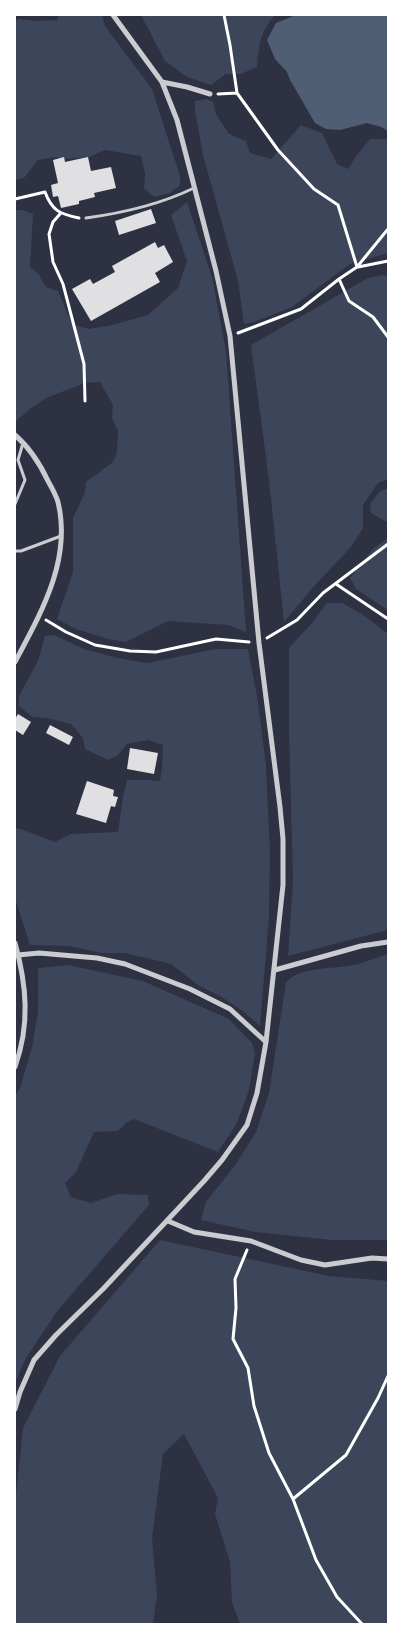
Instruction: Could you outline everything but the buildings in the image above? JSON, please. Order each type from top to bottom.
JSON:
[{"type":"street","points":[[15,1409],[34,1360],[56,1335],[168,1221],[222,1160],[247,1124],[257,1092],[266,1042],[283,884],[283,839],[259,643],[230,336],[216,271],[177,120],[162,82],[113,15]]},
{"type":"street","points":[[162,82],[210,94]]},
{"type":"street","points":[[15,435],[23,442],[43,470],[58,501],[62,536],[59,561],[52,585],[39,616],[15,662]]},
{"type":"street","points":[[275,970],[361,946],[388,942]]},
{"type":"street","points":[[15,943],[25,989],[26,1019],[23,1040],[15,1067]]},
{"type":"street","points":[[17,955],[39,953],[97,958],[125,964],[190,989],[230,1009],[266,1042]]},
{"type":"street","points":[[168,1221],[194,1232],[251,1241],[301,1260],[325,1266],[372,1258],[388,1259]]},
{"type":"lane","points":[[86,218],[133,209],[176,197],[194,188]]},
{"type":"lane","points":[[15,504],[25,480],[18,460],[23,442]]},
{"type":"lane","points":[[15,551],[21,551],[62,536]]},
{"type":"path","points":[[224,15],[237,93],[284,156],[314,189],[338,205],[357,267]]},
{"type":"path","points":[[210,94],[237,93]]},
{"type":"path","points":[[15,200],[45,192],[49,202],[60,214],[86,218]]},
{"type":"path","points":[[60,214],[49,234],[53,262],[64,284],[84,364],[85,401]]},
{"type":"path","points":[[230,336],[301,309],[357,267],[388,229]]},
{"type":"path","points":[[357,267],[388,261]]},
{"type":"path","points":[[339,279],[349,301],[373,317],[388,338]]},
{"type":"path","points":[[39,616],[95,646],[130,651],[156,652],[216,639],[259,643],[298,620],[323,593],[388,544]]},
{"type":"path","points":[[336,584],[388,619]]},
{"type":"path","points":[[251,1241],[235,1278],[236,1308],[233,1339],[248,1368],[254,1406],[270,1453],[294,1499],[320,1567],[337,1597],[362,1624]]},
{"type":"path","points":[[294,1499],[346,1456],[388,1376]]},
{"type":"shaded area","points":[[59,15],[102,15],[105,26],[152,89],[180,176],[180,185],[170,193],[154,197],[144,188],[145,174],[141,156],[105,150],[89,157],[64,159],[56,157],[38,160],[24,178],[15,180],[15,22],[18,19],[37,21],[57,20]]},
{"type":"shaded area","points":[[141,15],[275,15],[263,33],[257,67],[241,74],[226,74],[211,85],[187,77],[165,61]]},
{"type":"shaded area","points":[[296,15],[388,15],[388,131],[367,123],[340,130],[326,129],[315,123],[287,72],[275,59],[267,40],[276,23]]},
{"type":"shaded area","points":[[207,99],[213,102],[216,114],[229,134],[246,141],[250,153],[271,159],[301,125],[322,133],[337,164],[348,169],[370,139],[388,139],[388,253],[350,264],[292,307],[244,324],[238,281],[203,155],[195,111],[195,101]]},
{"type":"shaded area","points":[[187,202],[212,277],[226,351],[246,632],[229,625],[168,621],[126,642],[108,639],[76,629],[57,619],[73,572],[73,518],[85,492],[86,482],[113,462],[117,452],[118,431],[112,418],[113,405],[100,382],[85,383],[46,398],[15,422],[15,210],[22,210],[33,214],[30,267],[38,273],[46,287],[58,291],[72,324],[89,329],[148,315],[178,288],[187,261],[171,215]]},
{"type":"shaded area","points":[[388,276],[388,479],[378,483],[363,505],[363,528],[351,547],[284,622],[269,480],[251,345],[368,278]]},
{"type":"shaded area","points":[[388,488],[388,523],[371,513],[370,504],[379,492]]},
{"type":"shaded area","points":[[388,538],[388,610],[356,589],[350,578],[374,548]]},
{"type":"shaded area","points":[[327,603],[342,603],[362,614],[388,634],[388,930],[288,956],[293,880],[289,648]]},
{"type":"shaded area","points":[[54,635],[84,649],[118,658],[148,663],[215,649],[248,649],[257,696],[266,765],[270,851],[269,917],[260,1026],[244,1012],[220,996],[198,985],[171,964],[125,953],[101,953],[69,946],[30,945],[15,898],[15,829],[18,828],[55,842],[71,834],[118,832],[127,780],[160,781],[162,767],[163,745],[148,740],[127,744],[117,756],[108,760],[85,749],[83,738],[71,724],[47,718],[32,717],[19,706],[19,696],[38,661],[45,636]]},
{"type":"shaded area","points":[[388,954],[388,1240],[332,1240],[255,1232],[201,1220],[206,1202],[236,1164],[256,1132],[269,1093],[286,982],[310,970],[349,966]]},
{"type":"shaded area","points":[[68,965],[143,981],[229,1019],[252,1043],[255,1053],[249,1090],[237,1123],[218,1152],[134,1119],[127,1122],[118,1131],[94,1132],[76,1172],[65,1183],[71,1197],[91,1203],[117,1194],[148,1195],[149,1205],[58,1310],[26,1358],[15,1383],[15,1096],[20,1088],[32,1047],[38,1011],[38,968]]},
{"type":"shaded area","points":[[160,1240],[329,1276],[388,1281],[388,1624],[240,1624],[232,1603],[230,1562],[215,1514],[218,1498],[184,1434],[163,1454],[152,1538],[157,1594],[153,1624],[15,1624],[15,1505],[23,1428],[60,1356]]}]
